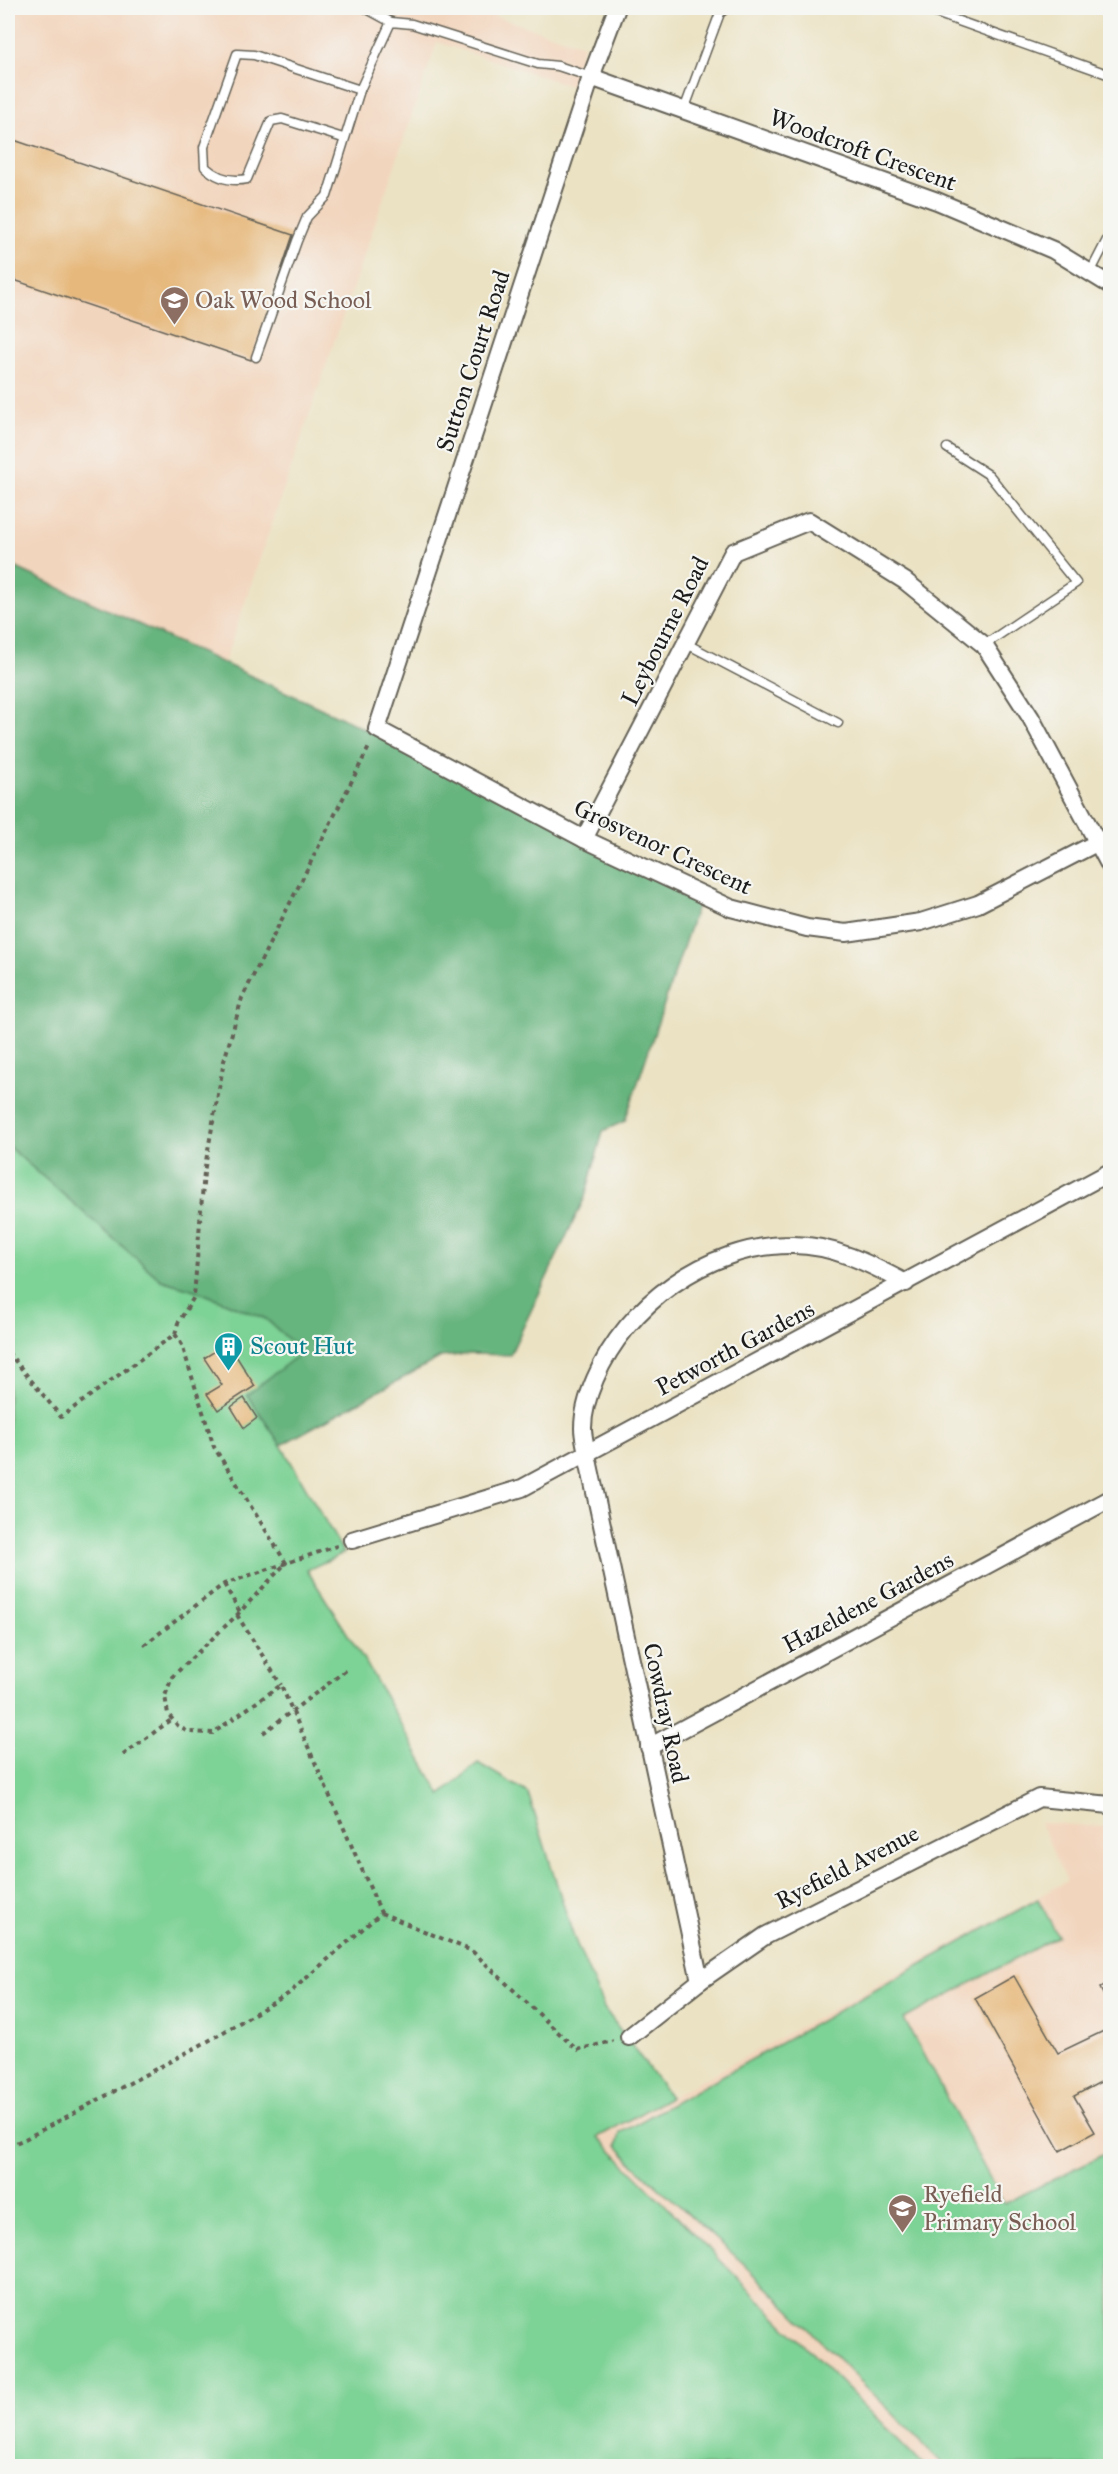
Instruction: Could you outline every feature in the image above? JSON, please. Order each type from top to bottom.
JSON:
[{"type":"street","name":"Sutton Court Road","points":[[377,729],[591,77],[617,8]]},
{"type":"street","name":"Woodcroft Crescent","points":[[591,77],[937,201],[1053,250],[1110,285]]},
{"type":"street","name":"Leybourne Road","points":[[584,839],[733,552],[809,521],[905,581],[984,645],[1104,839],[1110,866]]},
{"type":"street","name":"Grosvenor Crescent","points":[[377,729],[584,839],[731,908],[807,928],[846,933],[921,922],[978,904],[1104,839]]},
{"type":"street","name":"Petworth Gardens","points":[[352,1540],[522,1488],[1110,1172]]},
{"type":"street","points":[[587,1455],[583,1426],[590,1392],[605,1355],[638,1313],[658,1294],[690,1274],[725,1258],[758,1248],[791,1245],[828,1249],[865,1261],[906,1283]]},
{"type":"street","name":"Cowdray Road","points":[[587,1455],[700,1981]]},
{"type":"street","name":"Hazeldene Gardens","points":[[649,1748],[1110,1499]]},
{"type":"street","name":"Ryefield Avenue","points":[[629,2037],[700,1981],[765,1936],[1039,1798],[1110,1805]]},
{"type":"lane","points":[[364,8],[391,22],[412,24],[538,64],[558,66],[591,77]]},
{"type":"lane","points":[[684,111],[720,13],[727,8]]},
{"type":"lane","points":[[922,8],[1110,75]]},
{"type":"lane","points":[[256,357],[307,217],[327,196],[339,161],[343,138],[360,90],[391,22]]},
{"type":"lane","points":[[343,138],[282,119],[271,121],[248,180],[236,181],[213,174],[205,167],[204,147],[237,54],[254,55],[360,90]]},
{"type":"lane","points":[[1090,273],[1110,234]]},
{"type":"lane","points":[[947,448],[989,475],[1076,583],[984,645]]},
{"type":"lane","points":[[685,643],[838,723]]},
{"type":"path","points":[[8,1352],[61,1417],[175,1334],[178,1323],[194,1298],[204,1172],[224,1061],[242,998],[377,729]]},
{"type":"path","points":[[175,1334],[182,1345],[214,1447],[286,1563]]},
{"type":"path","points":[[144,1645],[224,1584],[352,1540]]},
{"type":"path","points":[[281,1685],[213,1733],[189,1732],[171,1720],[165,1696],[172,1677],[239,1613],[286,1563]]},
{"type":"path","points":[[224,1584],[281,1685],[381,1913],[472,1951],[577,2050],[629,2037]]},
{"type":"path","points":[[263,1733],[349,1668]]},
{"type":"path","points":[[123,1755],[171,1720]]},
{"type":"path","points":[[8,2146],[200,2046],[288,1994],[381,1913]]},
{"type":"shaded area","name":"Oak Wood School","points":[[8,8],[469,8],[583,45],[571,86],[437,42],[224,663],[8,564]]},
{"type":"shaded area","name":"Ryefield Primary School","points":[[1040,1823],[1110,1827],[1110,2466],[924,2466],[598,2137],[1067,1881]]},
{"type":"green space","points":[[8,564],[342,718],[701,894],[625,1121],[603,1131],[585,1197],[510,1355],[471,1354],[441,1357],[281,1445],[247,1395],[302,1352],[266,1319],[195,1290],[161,1280],[8,1146]]},
{"type":"green space","points":[[8,1146],[161,1280],[195,1290],[266,1319],[303,1352],[247,1395],[281,1445],[344,1553],[307,1570],[366,1663],[441,1795],[478,1763],[528,1793],[573,1935],[604,2008],[670,2097],[598,2137],[924,2466],[8,2466]]},
{"type":"green space","name":"Ryefield Primary School","points":[[1038,1899],[1058,1936],[904,2019],[1004,2204],[1110,2151],[1110,2466],[945,2466],[744,2264],[632,2163],[617,2146],[620,2133]]},
{"type":"building","points":[[8,138],[293,235],[251,360],[8,278]]},
{"type":"building","name":"Scout Hut","points":[[228,1343],[255,1386],[218,1410],[207,1394],[222,1385],[204,1358]]},
{"type":"building","points":[[244,1398],[257,1418],[244,1428],[231,1407]]},
{"type":"building","points":[[1014,1976],[1058,2053],[1110,2028],[1110,2077],[1074,2096],[1095,2132],[1060,2151],[975,1998]]},
{"type":"building","points":[[1110,1981],[1110,2008],[1100,1988]]},
{"type":"place","name":"Oak Wood School","points":[[174,326]]},
{"type":"place","name":"Scout Hut","points":[[229,1372]]},
{"type":"place","name":"Ryefield Primary School","points":[[902,2234]]}]
